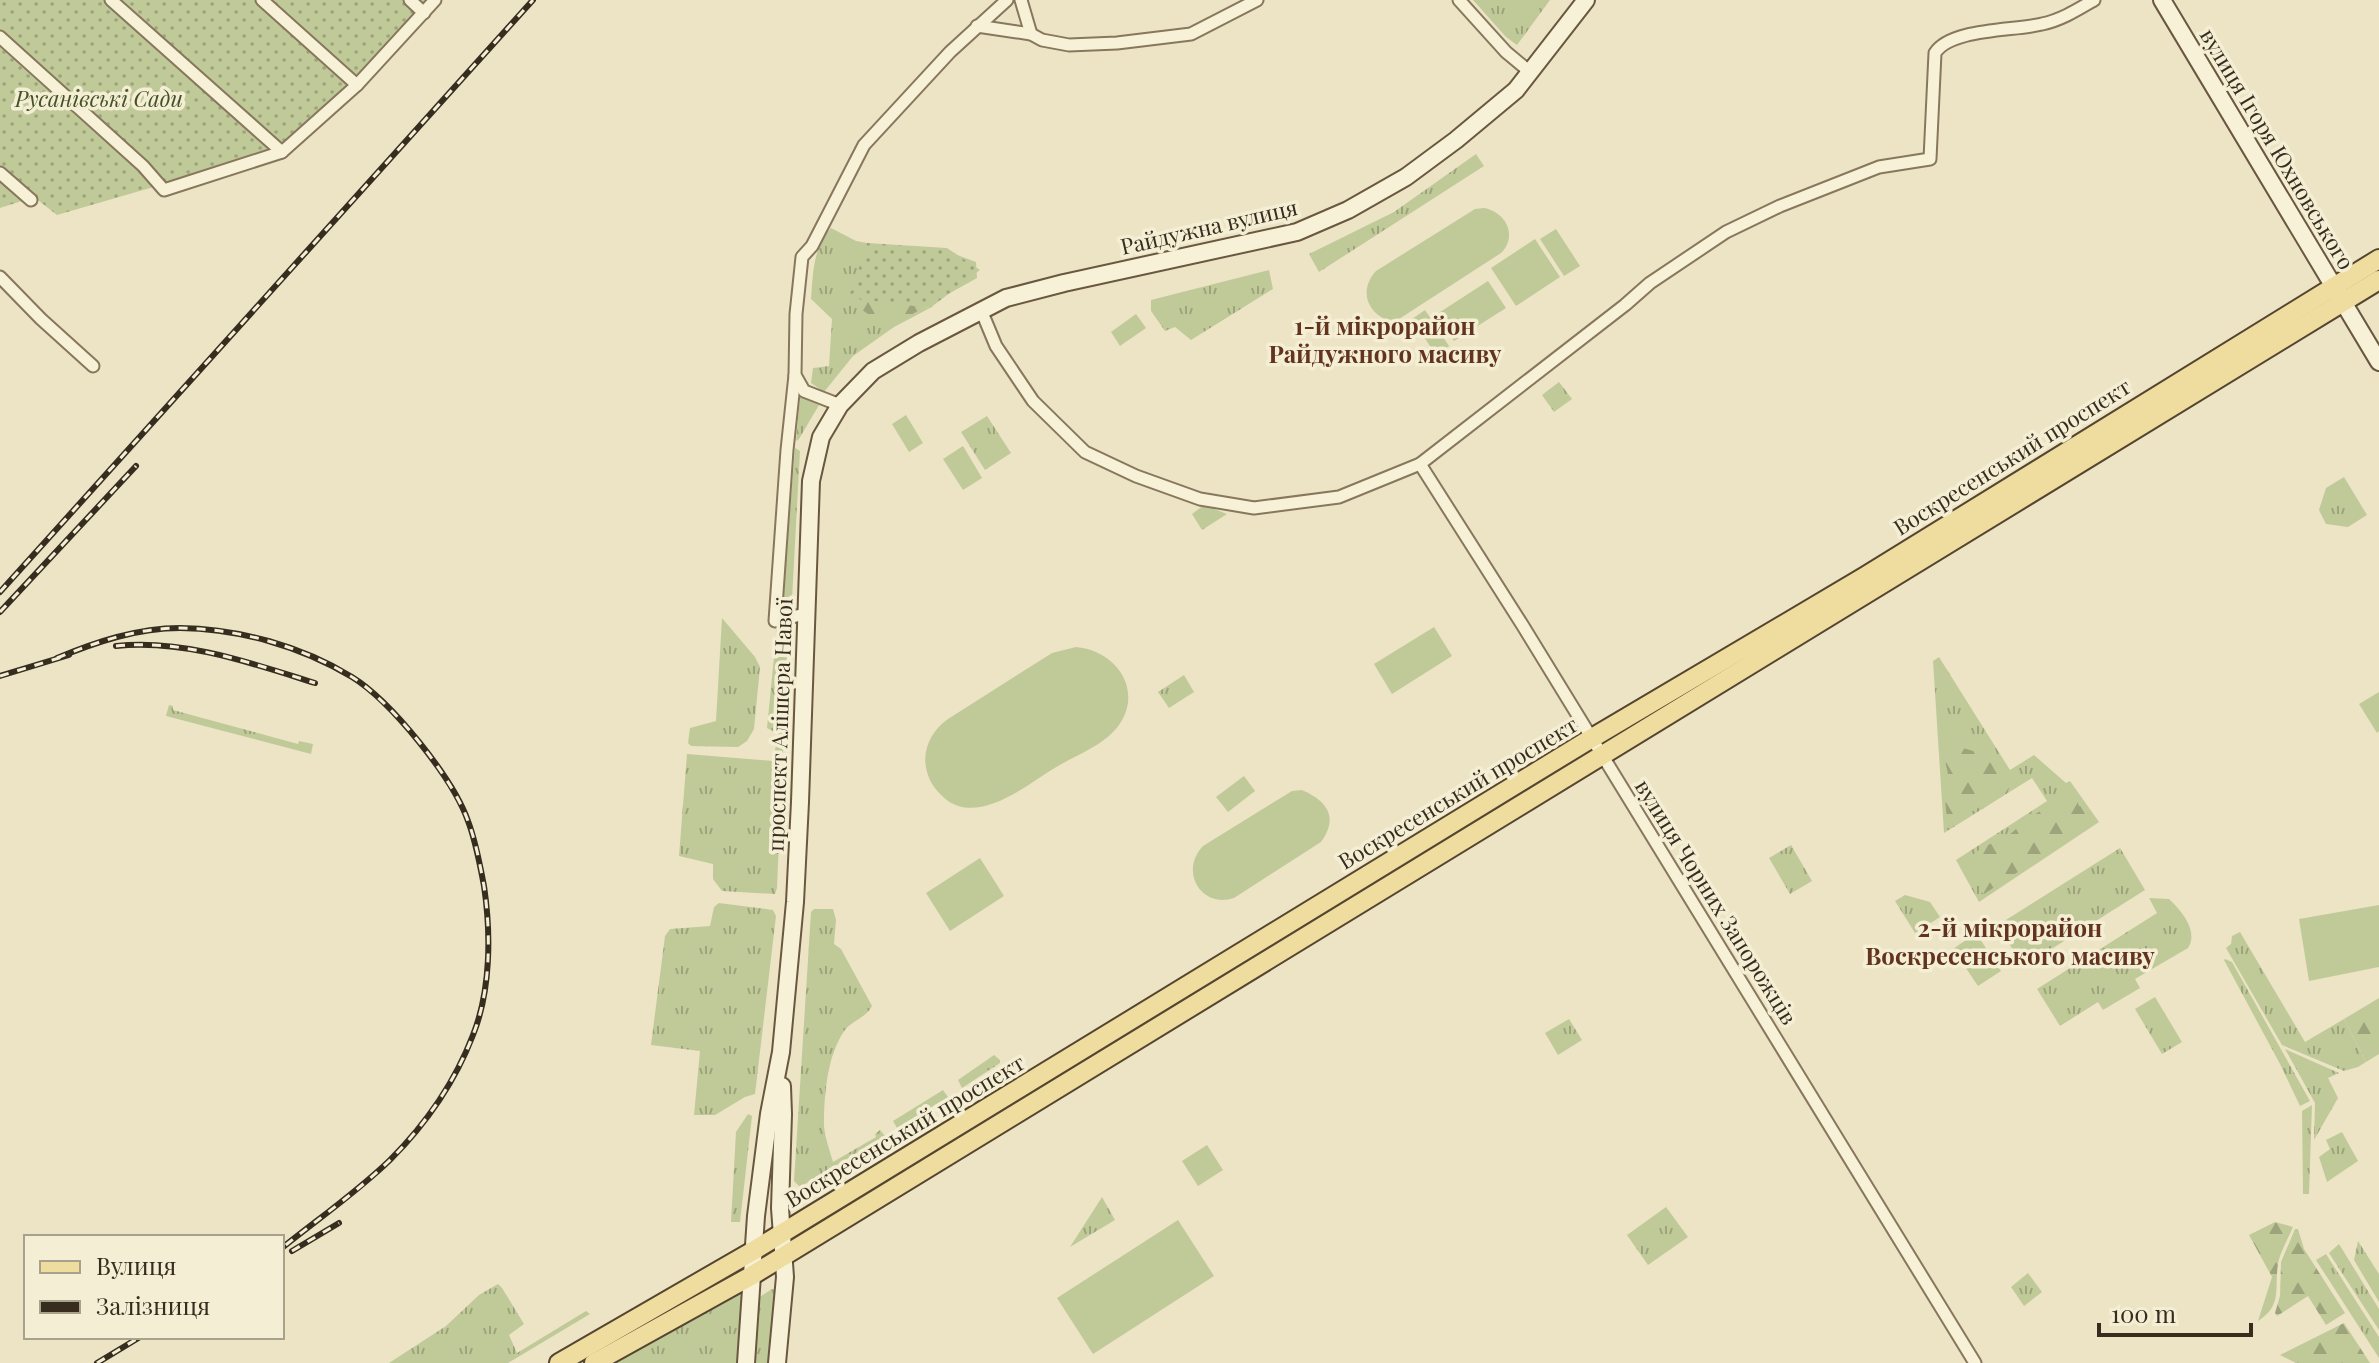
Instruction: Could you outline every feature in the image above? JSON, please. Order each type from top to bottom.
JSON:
[{"type":"main road","name":"Воскресенський проспект","points":[[594,1363],[751,1276],[1602,755],[2338,295],[2379,259]]},
{"type":"main road","name":"Воскресенський проспект","points":[[559,1363],[753,1251],[1592,739],[1864,577],[2338,295],[2379,280]]},
{"type":"street","points":[[111,0],[282,152]]},
{"type":"street","points":[[262,0],[357,85]]},
{"type":"street","points":[[410,0],[424,13]]},
{"type":"street","points":[[0,37],[143,166],[164,190],[282,152],[357,85],[435,0]]},
{"type":"street","points":[[805,614],[775,621],[802,257],[812,246],[864,145],[907,96],[1007,0]]},
{"type":"street","points":[[1021,0],[1031,34]]},
{"type":"street","points":[[977,26],[1031,34],[1042,40],[1069,45],[1117,43],[1191,34],[1257,0]]},
{"type":"street","points":[[1459,0],[1506,52],[1530,72]]},
{"type":"street","name":"Райдужна вулиця","points":[[840,405],[873,371],[1006,298],[1297,232],[1348,210],[1406,177],[1516,90],[1586,0]]},
{"type":"street","points":[[981,310],[996,346],[1033,401],[1085,452],[1161,486],[1200,499],[1254,508],[1339,497],[1420,464],[1650,283],[1726,232],[1780,206],[1879,167],[1930,159],[1935,53],[1940,46],[1957,37],[2056,21],[2094,0]]},
{"type":"street","name":"вулиця Ігоря Юхновського","points":[[2162,0],[2379,362]]},
{"type":"street","points":[[0,173],[31,200]]},
{"type":"street","points":[[0,277],[93,366]]},
{"type":"street","points":[[795,375],[804,391],[840,405]]},
{"type":"street","name":"проспект Алішера Навої","points":[[746,1363],[753,1251],[769,1114],[781,1052],[795,902],[811,481],[821,437],[840,405]]},
{"type":"street","name":"вулиця Чорних Запорожців","points":[[1420,464],[1975,1363]]},
{"type":"street","name":"проспект Алішера Навої","points":[[777,1363],[785,1255],[780,1208],[781,1052]]},
{"type":"green space","name":"Русанівські Сади","points":[[0,0],[428,0],[352,81],[284,144],[278,143],[267,154],[57,215],[34,197],[0,208]]},
{"type":"green space","points":[[1473,0],[1550,0],[1517,45]]},
{"type":"green space","points":[[1476,154],[1484,166],[1319,272],[1309,254],[1394,212]]},
{"type":"green space","points":[[1484,208],[1498,214],[1507,226],[1509,239],[1501,253],[1399,319],[1387,320],[1374,311],[1367,292],[1376,271],[1475,209]]},
{"type":"green space","points":[[831,228],[867,243],[850,297],[930,308],[894,327],[853,356],[824,392],[811,383],[813,368],[829,366],[832,319],[811,299],[817,252]]},
{"type":"green space","points":[[1556,229],[1580,266],[1564,276],[1540,239]]},
{"type":"green space","points":[[1535,239],[1560,277],[1516,306],[1491,268]]},
{"type":"green space","points":[[867,243],[947,248],[980,270],[930,308],[849,298]]},
{"type":"green space","points":[[866,244],[949,252],[976,262],[977,278],[898,322],[875,319],[848,300]]},
{"type":"green space","points":[[1269,270],[1273,289],[1191,340],[1175,327],[1165,331],[1151,311],[1151,300]]},
{"type":"green space","points":[[1488,281],[1506,308],[1454,341],[1437,314]]},
{"type":"green space","points":[[1425,310],[1449,346],[1436,355],[1412,319]]},
{"type":"green space","points":[[1136,314],[1146,328],[1120,346],[1111,332]]},
{"type":"green space","points":[[1559,382],[1572,399],[1554,412],[1542,395]]},
{"type":"green space","points":[[800,397],[819,405],[796,441]]},
{"type":"green space","points":[[906,415],[923,443],[909,452],[892,424]]},
{"type":"green space","points":[[987,416],[1011,453],[985,470],[961,432]]},
{"type":"green space","points":[[963,446],[982,478],[963,490],[943,459]]},
{"type":"green space","points":[[795,448],[800,451],[792,599],[785,601],[783,595]]},
{"type":"green space","points":[[2344,477],[2367,515],[2348,527],[2326,524],[2319,510],[2326,488]]},
{"type":"green space","points":[[1204,505],[1227,514],[1202,530],[1192,514]]},
{"type":"green space","points":[[722,618],[760,667],[754,729],[747,741],[738,747],[691,746],[688,743],[690,728],[716,721]]},
{"type":"green space","points":[[782,624],[788,629],[777,888],[775,894],[722,891],[713,879],[713,864],[679,856],[687,754],[773,761],[778,734],[767,728],[777,627]]},
{"type":"green space","points":[[1434,627],[1452,656],[1392,694],[1374,664]]},
{"type":"green space","points":[[1076,647],[1103,655],[1122,674],[1127,685],[1126,711],[1113,732],[1019,791],[990,805],[961,807],[944,798],[930,780],[925,764],[929,742],[937,729],[1052,653]]},
{"type":"green space","points":[[1939,657],[2010,770],[2034,755],[2066,783],[2070,781],[2099,822],[1979,902],[1956,860],[2047,801],[2032,778],[1944,833],[1933,661]]},
{"type":"green space","points":[[1184,675],[1194,692],[1169,708],[1158,692]]},
{"type":"green space","points":[[2379,692],[2379,731],[2377,733],[2359,704]]},
{"type":"green space","points":[[169,705],[173,706],[173,710],[298,744],[299,741],[313,744],[311,754],[166,716]]},
{"type":"green space","points":[[1952,745],[1984,754],[2011,781],[2007,791],[1949,825],[1945,800],[1948,778],[1945,757],[1947,747]]},
{"type":"green space","points":[[1244,776],[1255,791],[1228,812],[1216,797]]},
{"type":"green space","points":[[1302,790],[1318,799],[1328,811],[1329,825],[1321,842],[1234,898],[1222,900],[1203,893],[1197,886],[1193,866],[1203,846],[1292,791]]},
{"type":"green space","points":[[2065,796],[2077,800],[2079,806],[2090,813],[2087,824],[1984,894],[1981,892],[1974,854],[2012,833],[2021,822],[2040,811],[2054,797]]},
{"type":"green space","points":[[1791,845],[1812,881],[1790,894],[1769,858]]},
{"type":"green space","points":[[2120,848],[2145,890],[2023,967],[1998,925]]},
{"type":"green space","points":[[980,858],[1004,896],[950,931],[926,893]]},
{"type":"green space","points":[[1905,895],[1930,902],[1940,917],[1915,933],[1895,901]]},
{"type":"green space","points":[[2149,898],[2169,899],[2179,909],[2190,928],[2188,948],[2135,979],[2140,988],[2103,1010],[2098,1002],[2060,1026],[2037,989],[2157,913]]},
{"type":"green space","points":[[719,903],[773,910],[776,916],[755,1094],[715,1115],[694,1115],[700,1051],[651,1045],[665,936],[670,929],[710,926],[714,907]]},
{"type":"green space","points":[[2379,905],[2379,967],[2309,981],[2299,919]]},
{"type":"green space","points":[[814,909],[833,909],[836,920],[834,944],[841,949],[872,1006],[845,1030],[830,1063],[824,1126],[833,1162],[876,1137],[880,1130],[885,1136],[800,1187],[794,1181],[811,912]]},
{"type":"green space","points":[[2240,932],[2305,1042],[2344,1019],[2366,1062],[2344,1071],[2282,1045],[2226,948],[2231,944],[2232,936]]},
{"type":"green space","points":[[1976,933],[2001,971],[1978,986],[1953,949]]},
{"type":"green space","points":[[2225,959],[2232,962],[2310,1101],[2300,1106]]},
{"type":"green space","points":[[2155,997],[2182,1042],[2162,1054],[2135,1009]]},
{"type":"green space","points":[[2379,998],[2379,1054],[2366,1062],[2344,1019]]},
{"type":"green space","points":[[1569,1019],[1582,1040],[1558,1055],[1545,1033]]},
{"type":"green space","points":[[2285,1049],[2339,1073],[2328,1078],[2338,1098],[2314,1140],[2315,1103]]},
{"type":"green space","points":[[994,1055],[1000,1063],[962,1088],[958,1080]]},
{"type":"green space","points":[[943,1090],[948,1097],[897,1128],[893,1121]]},
{"type":"green space","points":[[2312,1105],[2309,1194],[2303,1194],[2302,1111]]},
{"type":"green space","points":[[748,1114],[752,1116],[740,1222],[731,1222],[736,1132]]},
{"type":"green space","points":[[2342,1132],[2358,1161],[2327,1182],[2319,1157],[2330,1149],[2326,1140]]},
{"type":"green space","points":[[1207,1145],[1223,1170],[1198,1186],[1182,1161]]},
{"type":"green space","points":[[1102,1197],[1115,1220],[1070,1247]]},
{"type":"green space","points":[[1666,1207],[1688,1237],[1648,1265],[1627,1235]]},
{"type":"green space","points":[[1178,1220],[1214,1276],[1093,1354],[1057,1298]]},
{"type":"green space","points":[[2275,1222],[2293,1227],[2279,1259],[2274,1303],[2258,1321],[2272,1277],[2249,1235]]},
{"type":"green space","points":[[2295,1229],[2298,1229],[2304,1249],[2345,1313],[2326,1325],[2308,1296],[2277,1316],[2275,1313],[2280,1296],[2281,1262]]},
{"type":"green space","points":[[2358,1241],[2379,1274],[2379,1302],[2354,1260]]},
{"type":"green space","points":[[2339,1244],[2379,1309],[2379,1330],[2329,1253]]},
{"type":"green space","points":[[2326,1254],[2379,1337],[2379,1358],[2316,1260]]},
{"type":"green space","points":[[2028,1273],[2042,1292],[2024,1306],[2011,1287]]},
{"type":"green space","points":[[498,1284],[524,1324],[509,1335],[517,1353],[586,1311],[590,1314],[508,1363],[389,1363],[446,1326],[479,1295]]},
{"type":"green space","points":[[775,1290],[769,1363],[753,1363],[758,1298]]},
{"type":"green space","points":[[744,1291],[739,1363],[610,1363]]},
{"type":"green space","points":[[2344,1323],[2370,1363],[2296,1363],[2280,1355]]},
{"type":"railway","points":[[0,592],[533,0]]},
{"type":"railway","points":[[0,612],[136,466]]},
{"type":"railway","points":[[57,658],[117,637],[148,630],[180,628],[247,636],[312,656],[368,688],[402,722],[435,763],[468,821],[484,886],[488,942],[483,999],[466,1052],[438,1102],[403,1147],[364,1183],[284,1246]]},
{"type":"railway","points":[[116,646],[192,649],[315,683]]},
{"type":"railway","points":[[0,676],[69,655]]},
{"type":"railway","points":[[292,1251],[339,1223]]},
{"type":"railway","points":[[97,1363],[137,1339]]},
{"type":"district","name":"1-й мікрорайон Райдужного масиву","points":[[1385,341]]},
{"type":"district","name":"2-й мікрорайон Воскресенського масиву","points":[[2010,943]]}]
